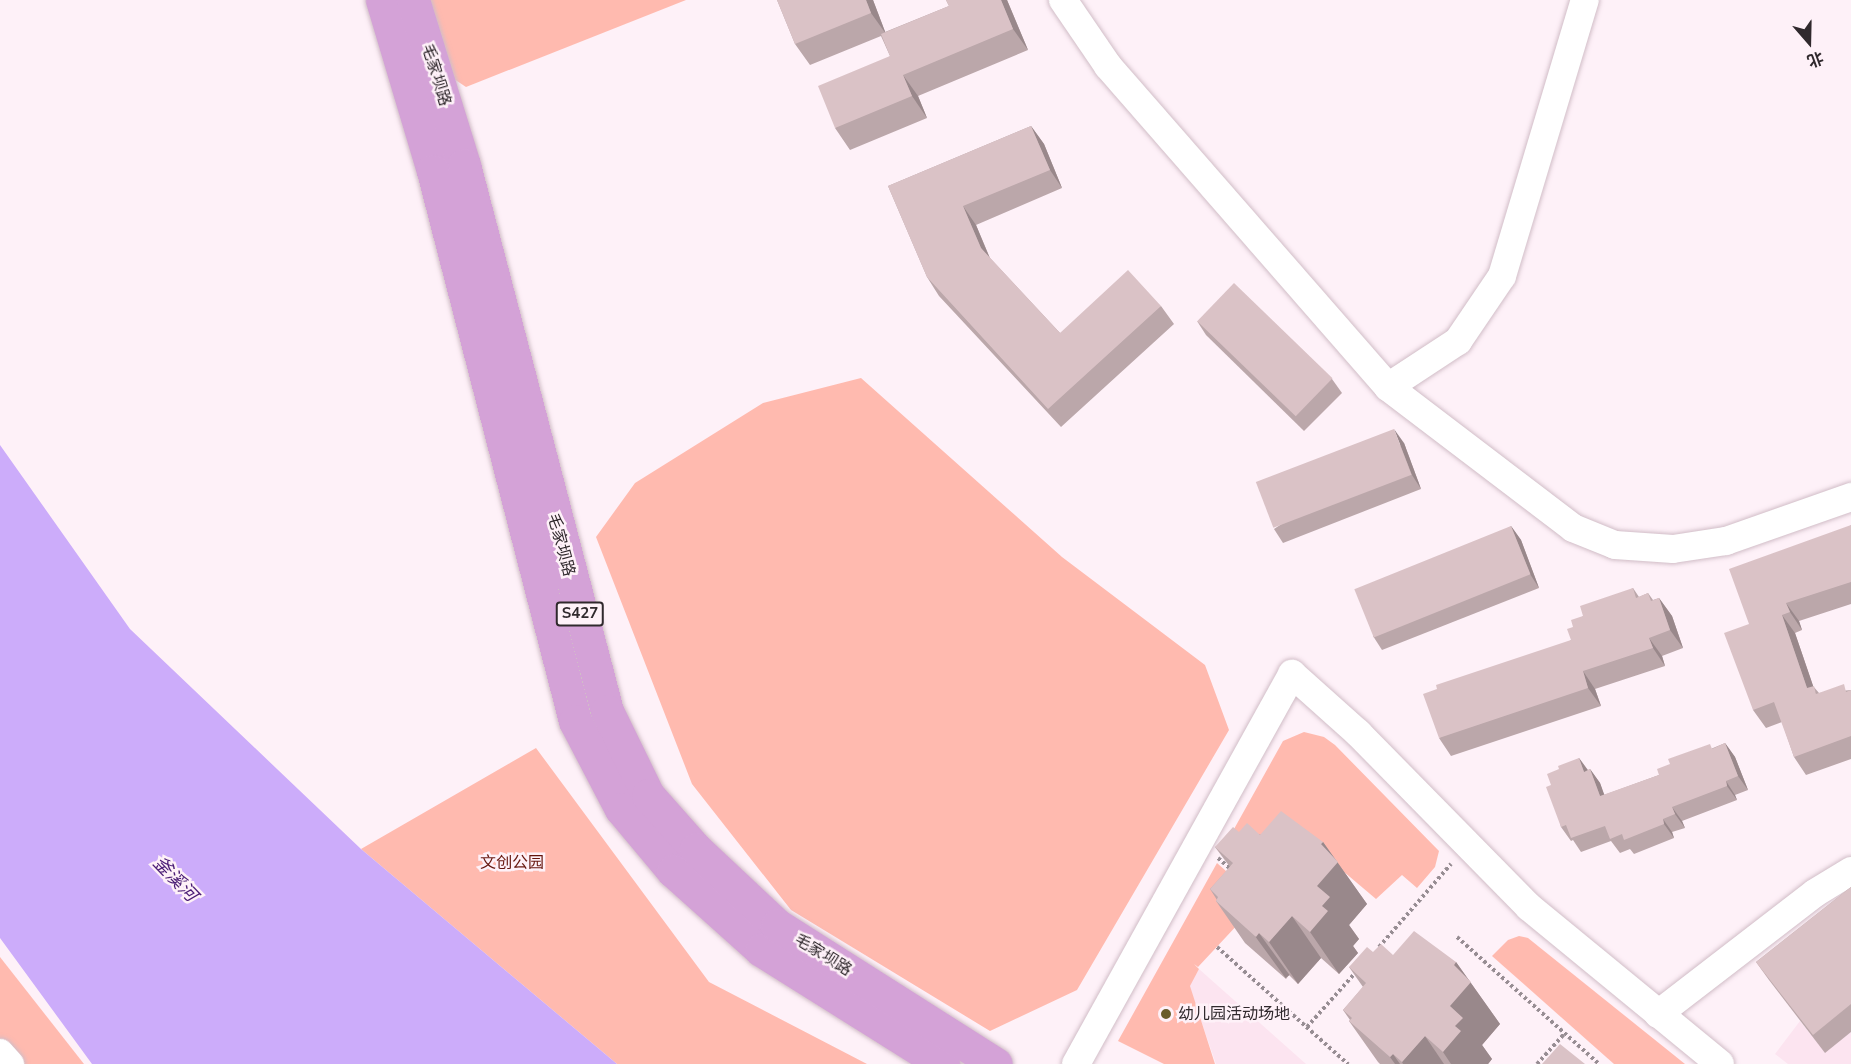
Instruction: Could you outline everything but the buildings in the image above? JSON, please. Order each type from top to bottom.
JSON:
[{"type":"main road","name":"毛家坝路","points":[[382,0],[433,171],[575,721],[616,799],[673,871],[761,950],[943,1064]]},
{"type":"main road","name":"毛家坝路","points":[[413,0],[464,165],[607,711],[648,795],[696,849],[777,925],[996,1064]]},
{"type":"street","points":[[1063,0],[1108,66],[1388,387],[1573,528],[1615,545],[1673,549],[1726,541],[1851,496]]},
{"type":"street","points":[[1388,387],[1458,341],[1502,276],[1585,0]]},
{"type":"street","points":[[1076,1064],[1292,674],[1358,733],[1529,907],[1720,1064]]},
{"type":"street","points":[[1658,1014],[1815,893],[1851,871]]},
{"type":"street","points":[[0,1053],[10,1064]]},
{"type":"path","points":[[1377,948],[1467,846]]},
{"type":"path","points":[[1218,857],[1239,877]]},
{"type":"path","points":[[1457,937],[1599,1064]]},
{"type":"path","points":[[1217,947],[1348,1064]]},
{"type":"path","points":[[1307,1027],[1362,966]]},
{"type":"path","points":[[1538,1064],[1565,1033]]},
{"type":"shaded area","points":[[1199,969],[1306,1064],[1216,1064],[1189,986]]},
{"type":"shaded area","points":[[1800,1021],[1825,1052],[1851,1032],[1851,1064],[1788,1064],[1775,1054]]},
{"type":"green space","points":[[425,0],[686,0],[466,87],[454,79]]},
{"type":"green space","points":[[861,378],[1062,557],[1205,665],[1229,730],[1077,990],[990,1031],[791,910],[692,784],[596,537],[635,483],[763,403]]},
{"type":"green space","points":[[1304,732],[1324,737],[1335,745],[1439,851],[1435,867],[1417,888],[1402,875],[1376,899],[1298,833],[1224,847],[1283,741]]},
{"type":"green space","name":"文创公园","points":[[536,748],[709,982],[867,1064],[617,1064],[361,849]]},
{"type":"green space","name":"幼儿园活动场地","points":[[1217,863],[1244,887],[1254,907],[1198,967],[1194,964],[1199,969],[1190,986],[1215,1064],[1164,1064],[1118,1041]]},
{"type":"green space","points":[[1519,936],[1528,938],[1685,1064],[1614,1064],[1492,956],[1508,940]]},
{"type":"green space","points":[[0,957],[84,1064],[0,1064]]},
{"type":"water","name":"釜溪河","points":[[0,445],[130,629],[361,849],[617,1064],[92,1064],[0,938]]},
{"type":"place","name":"幼儿园活动场地","points":[[1166,1014]]}]
